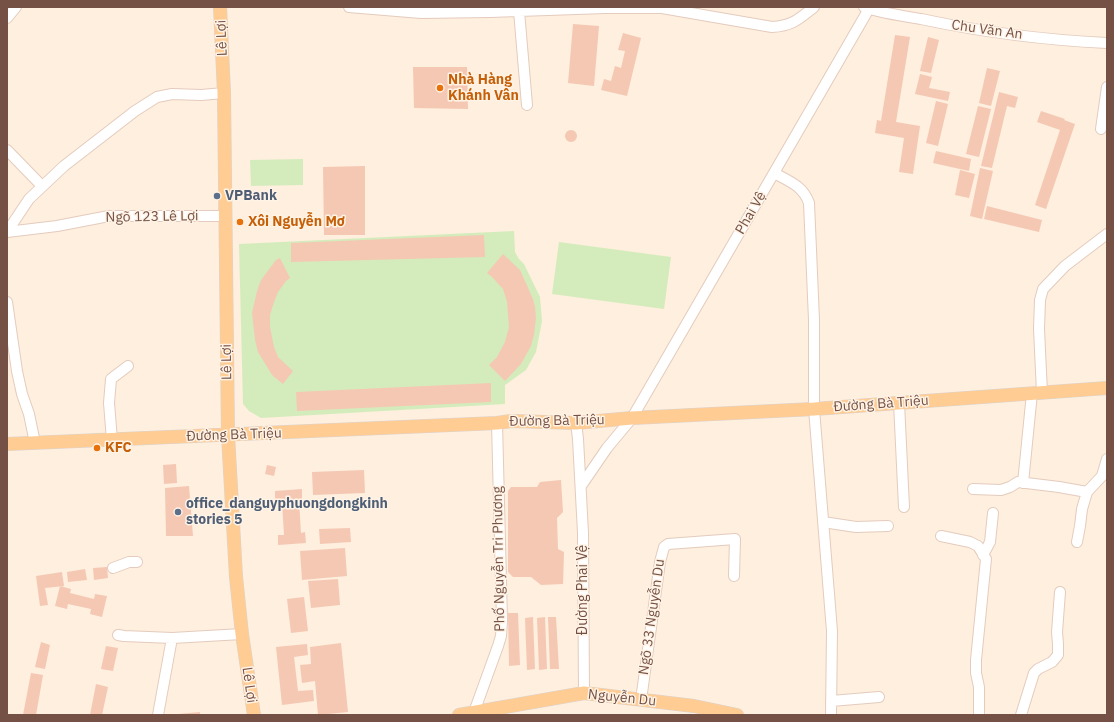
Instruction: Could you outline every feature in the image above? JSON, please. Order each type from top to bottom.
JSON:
[{"type":"main road","name":"Lê Lợi","points":[[220,7],[224,93],[228,435],[236,577],[242,634],[254,715]]},
{"type":"main road","name":"Đường Bà Triệu","points":[[7,444],[496,423],[511,421],[576,423],[632,418],[814,409],[1107,388]]},
{"type":"main road","name":"Nguyễn Du","points":[[459,715],[473,714],[584,694],[694,706],[737,715]]},
{"type":"street","points":[[7,18],[16,7]]},
{"type":"street","points":[[349,7],[421,13],[604,8],[670,8],[772,27],[790,24],[801,18],[814,7]]},
{"type":"street","name":"Chu Văn An","points":[[867,8],[953,26],[1008,34],[1107,43]]},
{"type":"street","name":"Phai Vệ","points":[[632,418],[774,173],[867,8]]},
{"type":"street","points":[[519,11],[527,105]]},
{"type":"street","points":[[1101,129],[1107,87]]},
{"type":"street","points":[[7,232],[28,199],[64,166],[135,111],[157,97],[172,94],[201,95],[224,93]]},
{"type":"street","points":[[7,150],[42,186]]},
{"type":"street","points":[[774,173],[801,189],[809,203],[814,320],[814,409],[832,631],[831,715]]},
{"type":"street","name":"Ngõ 123 Lê Lợi","points":[[7,232],[57,226],[109,216],[226,216]]},
{"type":"street","points":[[1023,483],[1037,393],[1040,300],[1043,289],[1065,266],[1107,234]]},
{"type":"street","points":[[7,302],[17,371],[22,394],[29,414],[35,443]]},
{"type":"street","points":[[112,440],[109,403],[111,379],[128,366]]},
{"type":"street","points":[[899,403],[904,507]]},
{"type":"street","points":[[581,486],[607,448],[632,418]]},
{"type":"street","name":"Phố Nguyễn Tri Phương","points":[[473,714],[501,636],[502,621],[496,423]]},
{"type":"street","name":"Đường Phai Vệ","points":[[576,423],[581,486],[583,541],[584,694]]},
{"type":"street","points":[[1077,542],[1082,509],[1087,492],[1102,476],[1107,458]]},
{"type":"street","points":[[972,489],[1001,490],[1018,482],[1087,492]]},
{"type":"street","points":[[984,555],[990,542],[993,513]]},
{"type":"street","points":[[823,522],[856,527],[888,526]]},
{"type":"street","points":[[941,536],[970,542],[978,546],[986,559],[976,660],[976,673],[979,687],[979,715]]},
{"type":"street","name":"Ngõ 33 Nguyễn Du","points":[[640,700],[660,562],[664,547],[668,544],[735,539],[734,576]]},
{"type":"street","points":[[112,568],[129,562],[137,562]]},
{"type":"street","points":[[1021,715],[1034,673],[1038,669],[1052,662],[1058,655],[1057,632],[1060,592]]},
{"type":"street","points":[[118,635],[172,638],[242,634]]},
{"type":"street","points":[[158,715],[172,638]]},
{"type":"street","points":[[831,702],[879,696]]},
{"type":"green space","points":[[303,159],[303,185],[251,186],[250,160]]},
{"type":"green space","points":[[514,231],[515,252],[524,264],[540,297],[542,321],[536,352],[526,370],[505,385],[505,404],[261,418],[249,411],[243,404],[239,244]]},
{"type":"green space","points":[[559,242],[671,257],[664,309],[552,294]]},
{"type":"building","points":[[573,24],[599,26],[594,86],[568,83]]},
{"type":"building","points":[[623,33],[641,38],[627,96],[601,90],[604,79],[611,81],[615,66],[621,68],[625,51],[618,50]]},
{"type":"building","points":[[895,35],[910,37],[896,122],[920,126],[913,174],[899,172],[904,138],[875,133],[877,120],[881,121]]},
{"type":"building","points":[[928,37],[939,40],[931,73],[920,71]]},
{"type":"building","name":"Nhà Hàng Khánh Vân","points":[[413,67],[467,67],[468,109],[414,108]]},
{"type":"building","points":[[987,68],[1000,71],[991,106],[979,103]]},
{"type":"building","points":[[920,74],[932,77],[929,88],[950,92],[948,101],[915,94]]},
{"type":"building","points":[[999,92],[1018,97],[1015,108],[1007,106],[992,168],[981,166]]},
{"type":"building","points":[[936,101],[948,104],[938,146],[926,143]]},
{"type":"building","points":[[978,106],[991,109],[979,157],[966,154]]},
{"type":"building","points":[[1041,111],[1075,124],[1046,209],[1035,205],[1060,130],[1037,122]]},
{"type":"building","points":[[571,130],[575,132],[577,136],[575,140],[571,142],[567,140],[565,136],[567,132]]},
{"type":"building","points":[[936,151],[971,159],[969,171],[933,163]]},
{"type":"building","points":[[365,166],[365,235],[324,235],[323,167]]},
{"type":"building","points":[[980,168],[993,171],[982,219],[970,216]]},
{"type":"building","points":[[960,170],[975,174],[969,198],[955,195]]},
{"type":"building","points":[[987,206],[1042,220],[1039,232],[984,219]]},
{"type":"building","points":[[484,235],[485,257],[291,262],[291,243]]},
{"type":"building","points":[[503,254],[520,270],[533,299],[536,318],[531,346],[521,364],[505,381],[489,365],[497,357],[505,342],[509,327],[507,302],[503,289],[487,273]]},
{"type":"building","points":[[280,258],[290,278],[278,292],[270,315],[270,327],[274,347],[278,357],[293,371],[283,384],[272,375],[258,352],[252,313],[261,280],[276,260]]},
{"type":"building","points":[[491,383],[491,402],[297,411],[296,392]]},
{"type":"building","points":[[176,464],[177,483],[164,484],[163,465]]},
{"type":"building","points":[[267,465],[276,467],[274,476],[265,474]]},
{"type":"building","points":[[364,470],[365,493],[313,495],[312,472]]},
{"type":"building","points":[[561,480],[563,512],[557,518],[558,549],[564,552],[563,584],[541,585],[531,577],[513,577],[508,572],[508,491],[511,487],[537,487],[540,482]]},
{"type":"building","name":"office_danguyphuongdongkinh stories 5","points":[[189,486],[193,536],[166,536],[165,488]]},
{"type":"building","points":[[302,489],[302,501],[299,501],[301,533],[305,532],[306,543],[278,545],[278,535],[284,535],[282,502],[275,503],[275,491]]},
{"type":"building","points":[[350,528],[351,542],[320,544],[319,529]]},
{"type":"building","points":[[345,548],[347,576],[302,580],[300,551]]},
{"type":"building","points":[[107,567],[108,578],[94,580],[93,568]]},
{"type":"building","points":[[85,569],[87,580],[68,582],[67,572]]},
{"type":"building","points":[[62,572],[64,586],[45,588],[48,605],[40,606],[36,576]]},
{"type":"building","points":[[338,579],[340,605],[311,608],[308,581]]},
{"type":"building","points":[[60,586],[71,589],[70,593],[94,599],[95,594],[107,596],[102,617],[90,614],[91,609],[68,604],[67,609],[55,606]]},
{"type":"building","points":[[304,597],[308,631],[291,633],[287,599]]},
{"type":"building","points":[[508,613],[518,613],[520,665],[509,666]]},
{"type":"building","points":[[533,617],[535,669],[527,670],[525,618]]},
{"type":"building","points":[[545,617],[547,669],[539,670],[537,618]]},
{"type":"building","points":[[548,617],[556,617],[559,669],[550,669]]},
{"type":"building","points":[[41,642],[50,645],[45,669],[35,667]]},
{"type":"building","points":[[341,643],[348,712],[318,715],[315,681],[302,683],[300,665],[311,664],[310,647]]},
{"type":"building","points":[[307,644],[308,655],[294,657],[298,691],[313,690],[314,701],[282,705],[276,647]]},
{"type":"building","points":[[106,646],[118,648],[113,671],[101,669]]},
{"type":"building","points":[[31,673],[43,675],[36,715],[23,715]]},
{"type":"building","points":[[96,684],[108,687],[102,715],[90,715]]},
{"type":"building","points":[[200,712],[200,715],[178,715],[178,714]]},
{"type":"place","name":"Nhà Hàng Khánh Vân","points":[[440,88]]},
{"type":"place","name":"VPBank","points":[[217,196]]},
{"type":"place","name":"Xôi Nguyễn Mơ","points":[[240,222]]},
{"type":"place","name":"KFC","points":[[97,448]]},
{"type":"place","name":"office_danguyphuongdongkinh stories 5","points":[[178,512]]}]
